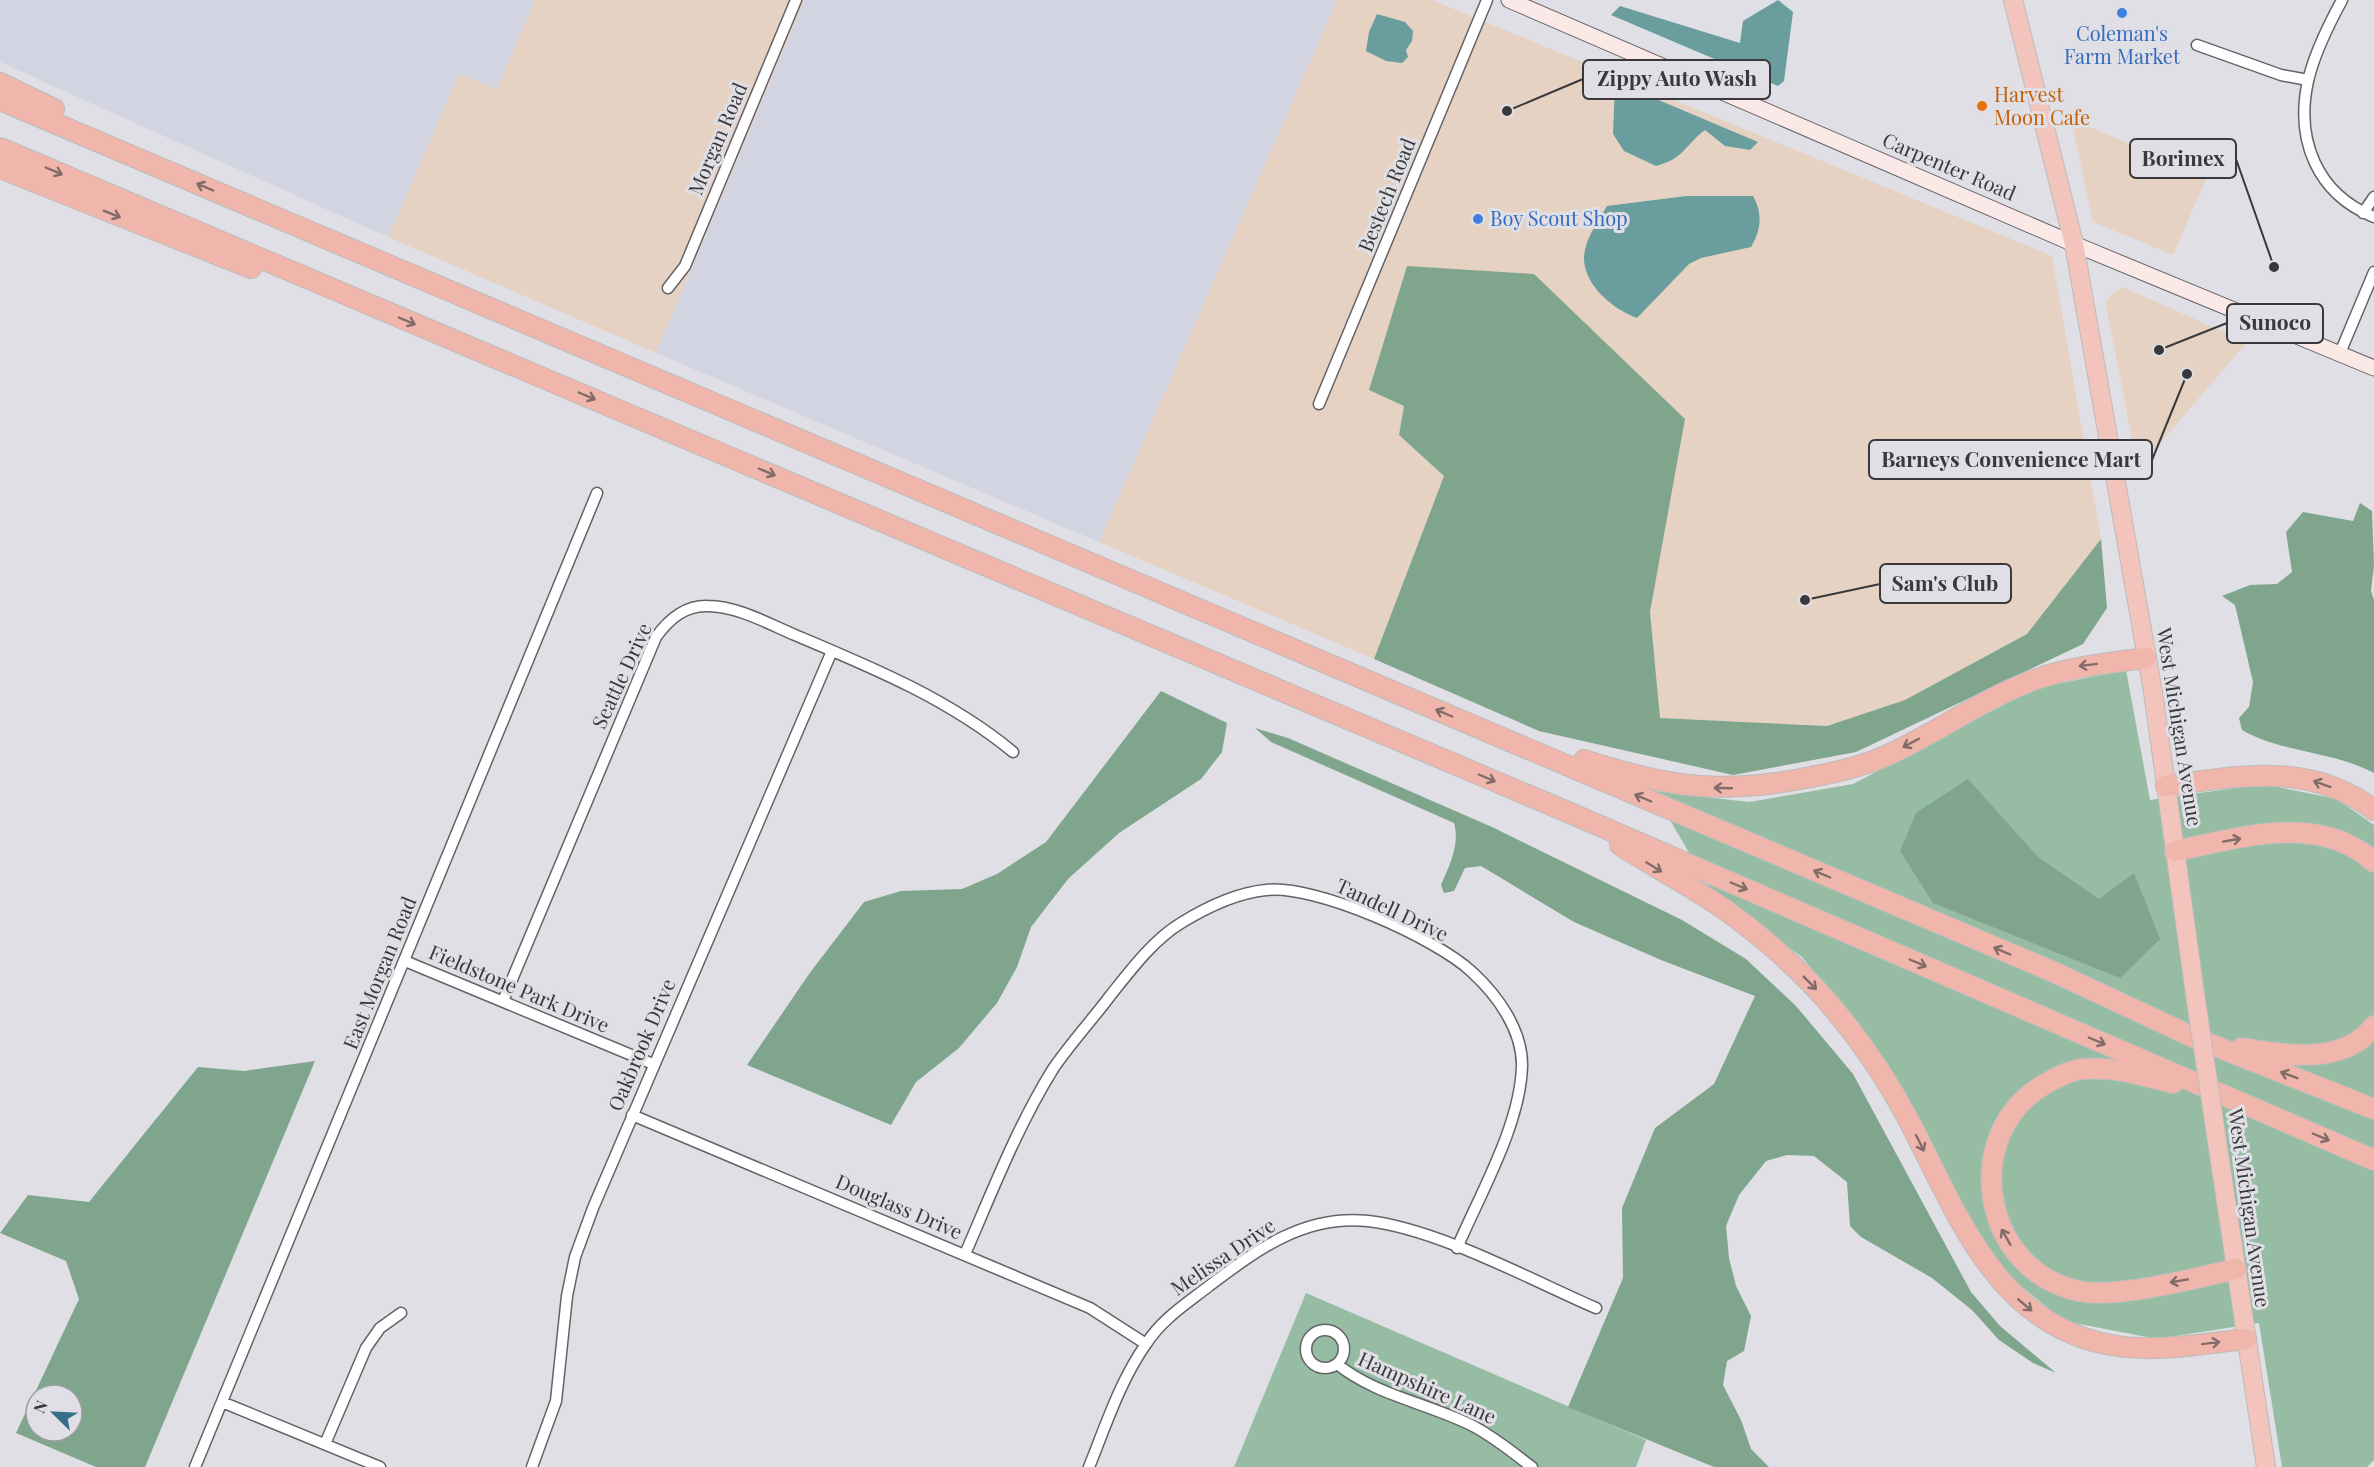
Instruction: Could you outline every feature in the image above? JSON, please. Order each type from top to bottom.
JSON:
[{"type":"highway","name":"West Michigan Avenue","points":[[2013,0],[2074,243],[2146,658],[2196,1001],[2219,1102],[2236,1269],[2266,1467]]},
{"type":"highway","points":[[0,83],[104,133],[153,165]]},
{"type":"highway","points":[[0,100],[2056,974],[2195,1038],[2374,1109]]},
{"type":"highway","points":[[0,148],[1570,813],[2219,1102]]},
{"type":"highway","points":[[0,168],[188,244],[316,292],[378,308]]},
{"type":"highway","points":[[1470,724],[1651,780],[1729,789],[1770,785],[1846,770],[1889,754],[2030,681],[2075,667],[2146,658]]},
{"type":"highway","points":[[2166,786],[2244,775],[2282,774],[2314,781],[2341,791],[2374,810]]},
{"type":"highway","points":[[1570,813],[1723,908],[1776,949],[1824,997],[1873,1059],[1907,1116],[1976,1250],[2000,1282],[2024,1305],[2069,1332],[2111,1345],[2159,1348],[2246,1339]]},
{"type":"highway","points":[[2175,851],[2239,839],[2297,832],[2317,833],[2346,842],[2374,862]]},
{"type":"highway","points":[[2195,1038],[2286,1055],[2328,1054],[2367,1035],[2374,1026]]},
{"type":"highway","points":[[2236,1269],[2108,1292],[2080,1292],[2062,1286],[2042,1275],[2023,1261],[2007,1241],[1997,1220],[1991,1197],[1990,1175],[1994,1152],[2003,1128],[2016,1108],[2034,1090],[2055,1078],[2082,1069],[2121,1071],[2219,1102],[2374,1160]]},
{"type":"main road","name":"Carpenter Road","points":[[1509,0],[2074,243],[2374,368]]},
{"type":"street","name":"Morgan Road","points":[[668,288],[685,266],[796,0]]},
{"type":"street","name":"Bestech Road","points":[[1319,404],[1487,0]]},
{"type":"street","points":[[2342,0],[2308,80],[2305,113],[2307,141],[2318,171],[2331,189],[2363,213],[2374,217]]},
{"type":"street","points":[[2197,45],[2281,75],[2308,80]]},
{"type":"street","points":[[2363,213],[2374,196]]},
{"type":"street","points":[[2340,353],[2374,272]]},
{"type":"street","name":"East Morgan Road","points":[[195,1467],[597,493]]},
{"type":"street","name":"Seattle Drive","points":[[503,1001],[656,637],[665,624],[687,610],[711,605],[743,614],[832,651],[933,698],[989,732],[1013,752]]},
{"type":"street","name":"Oakbrook Drive","points":[[532,1467],[556,1401],[567,1296],[575,1257],[653,1064],[832,651]]},
{"type":"street","name":"Tandell Drive","points":[[965,1254],[1010,1148],[1054,1068],[1137,962],[1178,924],[1228,898],[1268,890],[1316,895],[1367,914],[1426,942],[1470,970],[1497,998],[1514,1030],[1522,1064],[1515,1104],[1505,1137],[1457,1248]]},
{"type":"street","name":"Fieldstone Park Drive","points":[[405,961],[653,1064]]},
{"type":"street","name":"Douglass Drive","points":[[632,1114],[1090,1308],[1146,1344]]},
{"type":"street","name":"Melissa Drive","points":[[1089,1467],[1124,1380],[1146,1344],[1166,1319],[1248,1257],[1277,1239],[1314,1224],[1367,1221],[1408,1230],[1457,1248],[1596,1308]]},
{"type":"street","points":[[325,1444],[366,1348],[380,1328],[401,1313]]},
{"type":"street","name":"Hampshire Lane","points":[[1336,1364],[1355,1379],[1472,1425],[1496,1439],[1526,1465]]},
{"type":"street","points":[[222,1402],[380,1467]]},
{"type":"shaded area","points":[[0,0],[535,0],[497,89],[459,74],[388,237],[0,62]]},
{"type":"shaded area","points":[[535,0],[805,0],[656,353],[388,237],[459,73],[497,88]]},
{"type":"shaded area","points":[[805,0],[1337,0],[1099,542],[656,353]]},
{"type":"shaded area","points":[[1337,0],[1432,0],[2052,256],[2101,539],[2027,634],[1905,700],[1827,726],[1659,718],[1650,612],[1685,419],[1404,406],[1399,435],[1444,476],[1374,659],[1099,542]]},
{"type":"shaded area","points":[[2071,119],[2207,177],[2173,255],[2093,222]]},
{"type":"shaded area","points":[[2122,287],[2247,342],[2138,469],[2105,301]]},
{"type":"green space","points":[[1407,266],[1534,274],[1685,419],[1650,612],[1660,718],[1827,726],[1905,700],[2027,634],[2101,539],[2107,608],[2083,644],[1856,752],[1733,775],[1539,731],[1374,659],[1444,476],[1399,435],[1404,406],[1369,390]]},
{"type":"green space","points":[[2360,503],[2372,511],[2374,773],[2342,760],[2257,738],[2242,730],[2239,718],[2249,707],[2253,682],[2235,605],[2222,596],[2250,585],[2277,584],[2292,572],[2286,532],[2303,512],[2353,521]]},
{"type":"green space","points":[[2126,670],[2150,800],[2263,784],[2337,799],[2374,825],[2374,1460],[2367,1467],[2282,1467],[2259,1323],[2157,1339],[2064,1321],[1999,1268],[1873,1044],[1802,957],[1712,892],[1653,791],[1749,802],[1853,784],[2036,688]]},
{"type":"green space","points":[[1161,691],[1227,723],[1222,752],[1201,779],[1119,833],[1068,879],[1031,927],[1017,967],[997,1003],[959,1048],[916,1082],[891,1125],[747,1065],[809,974],[864,902],[901,891],[962,889],[997,874],[1046,842]]},
{"type":"green space","points":[[1255,728],[1288,738],[1492,827],[1682,920],[1746,959],[1796,1006],[1853,1074],[1971,1292],[2000,1326],[2056,1373],[2033,1363],[1999,1340],[1972,1310],[1932,1278],[1861,1237],[1850,1226],[1847,1182],[1814,1156],[1787,1155],[1766,1161],[1739,1195],[1726,1226],[1729,1258],[1736,1286],[1751,1316],[1744,1351],[1727,1361],[1723,1385],[1741,1420],[1751,1449],[1769,1467],[1714,1467],[1568,1407],[1623,1278],[1622,1208],[1655,1128],[1714,1084],[1755,996],[1661,960],[1574,922],[1481,866],[1465,868],[1454,891],[1444,893],[1441,885],[1455,847],[1454,823],[1271,742]]},
{"type":"green space","points":[[1968,779],[2038,857],[2099,899],[2134,873],[2160,939],[2120,978],[1933,903],[1900,851],[1916,813]]},
{"type":"green space","points":[[315,1061],[145,1467],[96,1467],[40,1443],[84,1443],[84,1383],[40,1383],[79,1299],[66,1261],[0,1233],[28,1195],[89,1202],[198,1067],[244,1071]]},
{"type":"green space","points":[[1306,1293],[1646,1440],[1636,1467],[1234,1467]]},
{"type":"green space","points":[[24,1416],[24,1436],[16,1433]]},
{"type":"water","points":[[1778,0],[1793,12],[1784,81],[1778,86],[1611,15],[1620,6],[1740,43],[1743,21]]},
{"type":"water","points":[[1377,14],[1405,22],[1413,31],[1412,41],[1406,50],[1408,57],[1402,63],[1386,61],[1366,51],[1369,32]]},
{"type":"water","points":[[1615,86],[1642,93],[1758,142],[1750,150],[1725,146],[1705,130],[1678,156],[1656,166],[1624,151],[1613,134]]},
{"type":"water","points":[[1686,196],[1753,196],[1760,222],[1754,241],[1751,247],[1701,258],[1689,264],[1637,318],[1628,314],[1601,295],[1589,277],[1584,257],[1592,230],[1607,206]]},
{"type":"place","name":"Coleman's Farm Market","points":[[2122,13]]},
{"type":"place","name":"Harvest Moon Cafe","points":[[1982,106]]},
{"type":"place","name":"Zippy Auto Wash","points":[[1507,111]]},
{"type":"place","name":"Boy Scout Shop","points":[[1478,219]]},
{"type":"place","name":"Borimex","points":[[2274,267]]},
{"type":"place","name":"Sunoco","points":[[2159,350]]},
{"type":"place","name":"Barneys Convenience Mart","points":[[2187,374]]},
{"type":"place","name":"Sam's Club","points":[[1805,600]]}]
